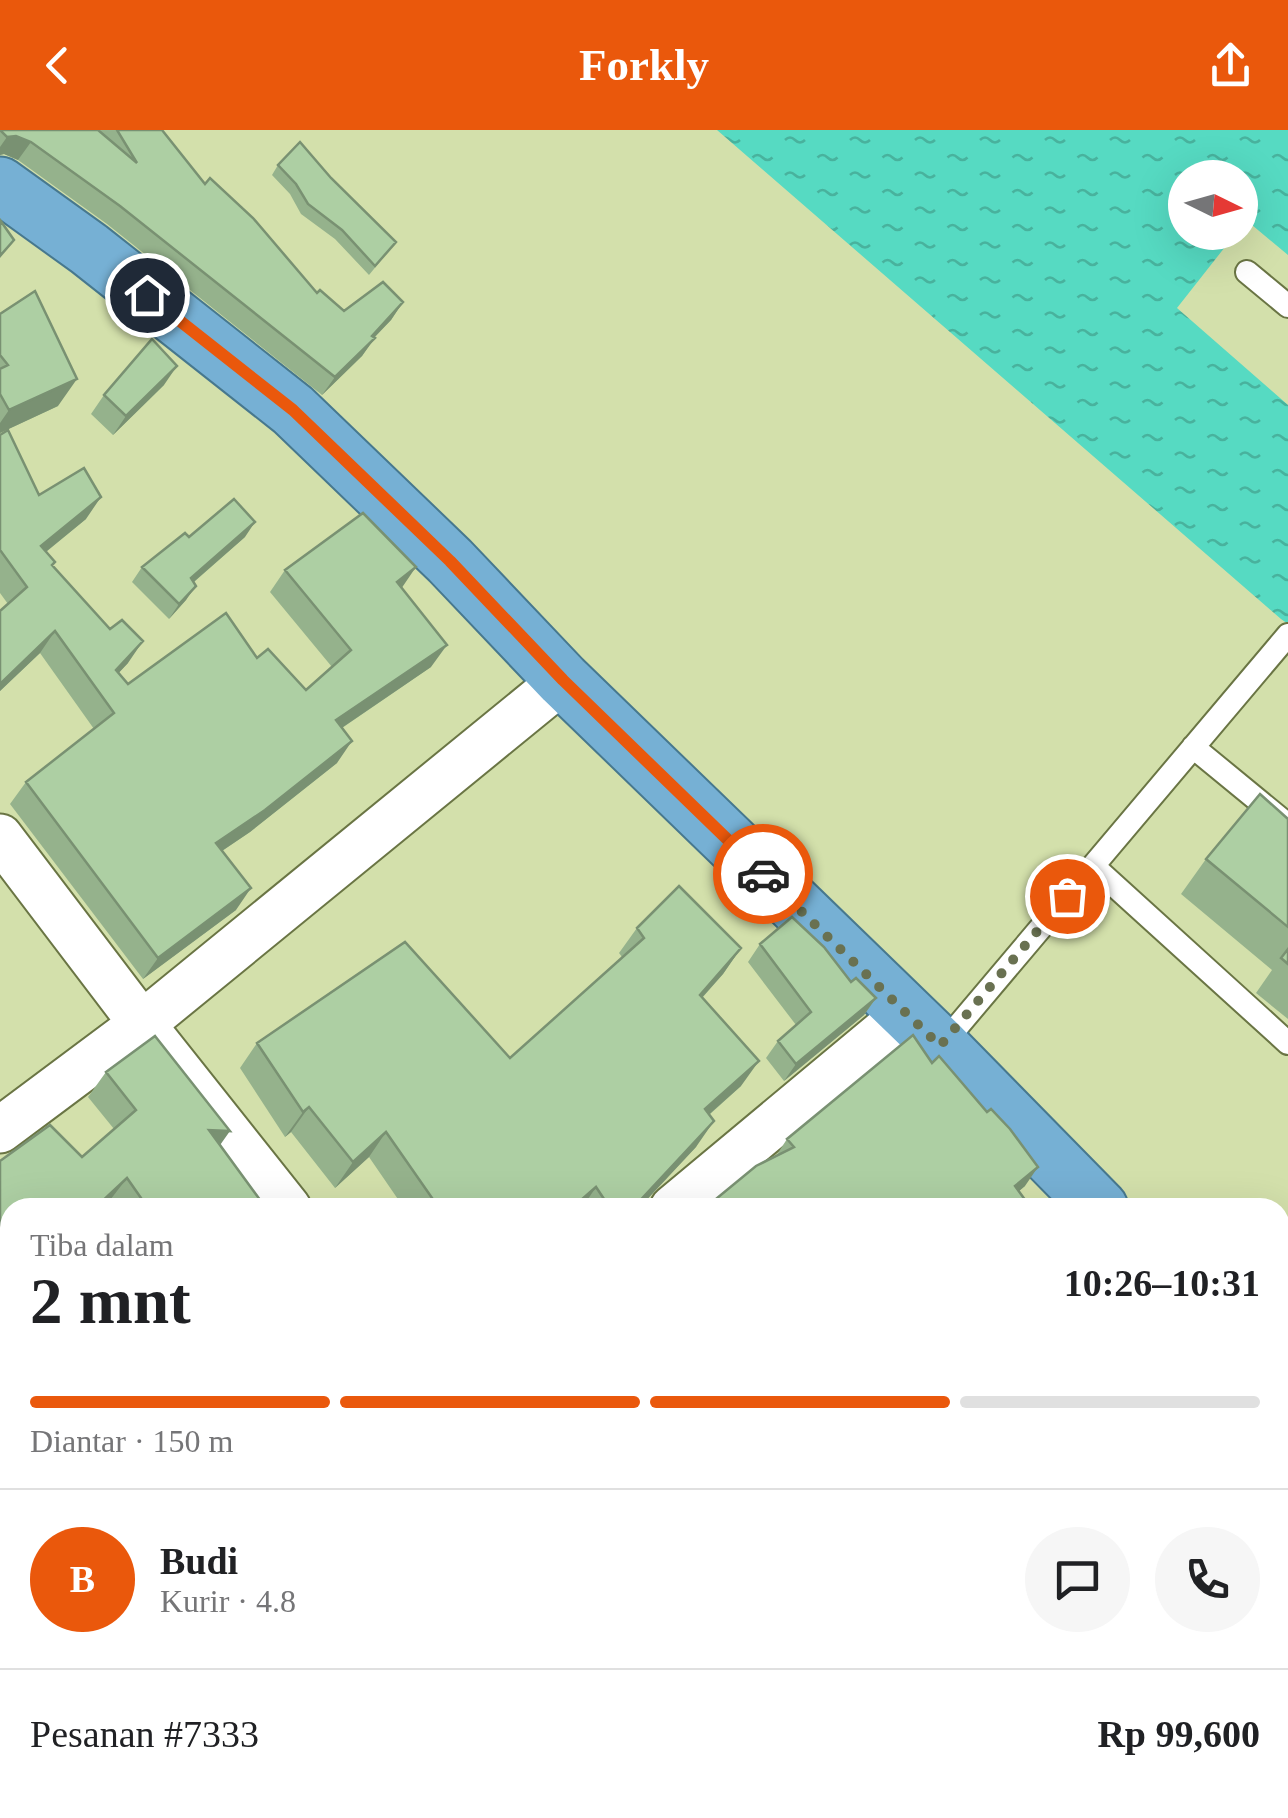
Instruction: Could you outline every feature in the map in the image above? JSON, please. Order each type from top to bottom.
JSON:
[{"type":"highway","points":[[0,185],[293,410],[1090,1198]]},
{"type":"street","points":[[0,1130],[142,1024],[563,680]]},
{"type":"street","points":[[0,837],[280,1198]]},
{"type":"street","points":[[687,1198],[924,1030]]},
{"type":"lane","points":[[1247,272],[1288,306]]},
{"type":"lane","points":[[924,1030],[1093,866],[1288,634]]},
{"type":"lane","points":[[1193,747],[1288,825]]},
{"type":"lane","points":[[1093,866],[1288,1044]]},
{"type":"water","points":[[717,130],[1288,130],[1288,624],[1281,619]]},
{"type":"pier","points":[[1258,230],[1288,255],[1288,405],[1177,308],[1223,250],[1258,250]]},
{"type":"building","points":[[0,130],[98,130],[137,163],[117,130],[162,130],[205,184],[210,178],[253,218],[317,293],[320,290],[344,311],[383,282],[403,302],[372,336],[375,338],[335,377],[120,206],[31,142],[7,137]]},
{"type":"building","points":[[300,142],[396,242],[375,266],[342,230],[308,204],[278,165]]},
{"type":"building","points":[[0,220],[14,240],[0,256]]},
{"type":"building","points":[[35,291],[77,379],[9,410],[0,394],[0,369],[8,365],[0,355],[0,314]]},
{"type":"building","points":[[152,339],[177,366],[126,416],[104,395]]},
{"type":"building","points":[[8,430],[39,495],[84,468],[101,497],[41,546],[55,562],[52,565],[110,629],[122,620],[143,641],[116,670],[128,684],[226,613],[257,658],[268,649],[306,690],[351,650],[285,570],[363,513],[416,567],[397,582],[447,645],[336,720],[352,741],[216,843],[251,888],[158,958],[26,782],[114,713],[55,631],[0,684],[0,611],[27,587],[0,550],[0,435]]},
{"type":"building","points":[[234,499],[255,522],[191,578],[196,586],[179,604],[142,567],[185,533],[189,537]]},
{"type":"building","points":[[1260,794],[1288,819],[1288,927],[1206,859]]},
{"type":"building","points":[[679,886],[741,948],[700,995],[759,1061],[705,1109],[714,1121],[642,1198],[603,1198],[596,1187],[583,1198],[432,1198],[386,1132],[353,1162],[309,1107],[303,1112],[257,1043],[405,942],[510,1058],[644,938],[637,928]]},
{"type":"building","points":[[792,917],[824,947],[851,982],[856,978],[876,998],[796,1064],[778,1041],[811,1012],[760,944]]},
{"type":"building","points":[[913,1035],[932,1063],[939,1056],[987,1112],[991,1109],[1010,1129],[1038,1167],[1015,1186],[1024,1198],[717,1198],[756,1166],[794,1147],[787,1139]]},
{"type":"building","points":[[155,1036],[230,1131],[209,1130],[259,1198],[141,1198],[127,1178],[106,1198],[0,1198],[0,1161],[50,1125],[82,1157],[136,1110],[106,1072]]},
{"type":"way so far","points":[[763,874],[940,1046],[1067,896]]},
{"type":"route","points":[[147,295],[293,410],[763,874]]}]
